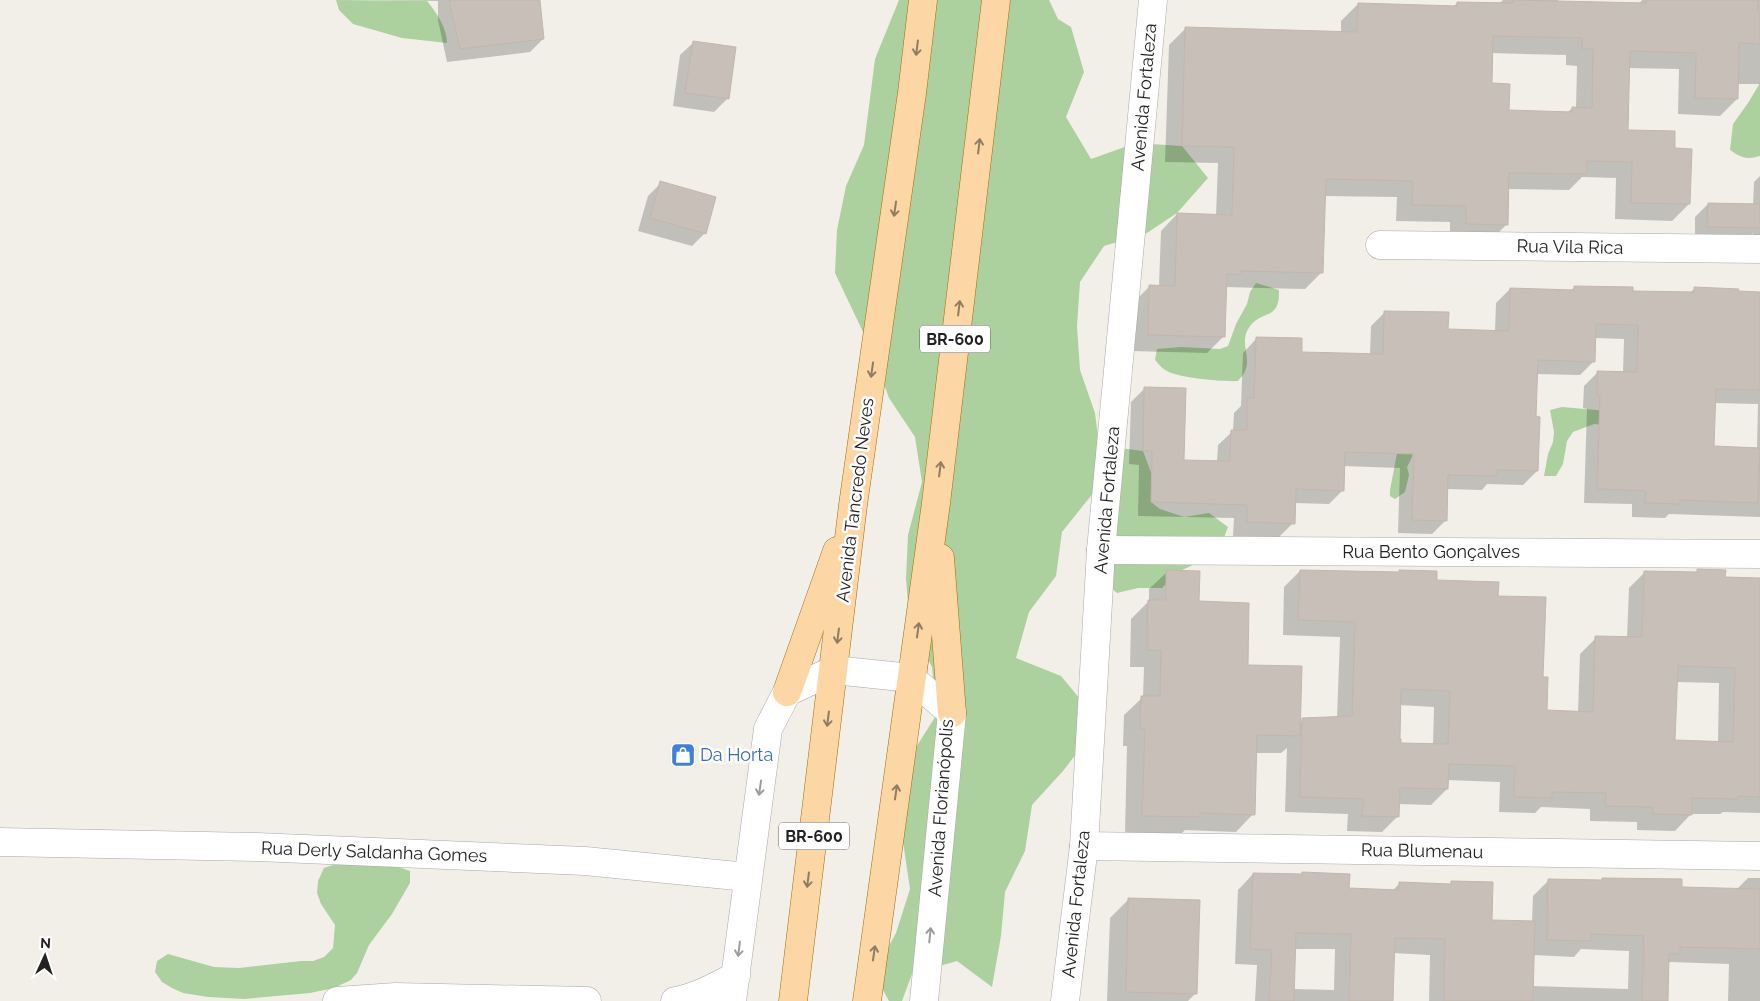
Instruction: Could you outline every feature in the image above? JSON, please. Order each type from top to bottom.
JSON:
[{"type":"main road","name":"Avenida Tancredo Neves","points":[[793,1001],[853,505],[912,93],[923,0]]},
{"type":"main road","name":"BR-600","points":[[867,1001],[936,503],[996,0]]},
{"type":"main road","points":[[936,503],[952,714]]},
{"type":"main road","points":[[786,692],[853,505]]},
{"type":"street","name":"Avenida Fortaleza","points":[[1066,1001],[1084,846],[1101,550],[1153,0]]},
{"type":"street","name":"Rua Vila Rica","points":[[1380,245],[1760,249]]},
{"type":"street","name":"Rua Bento Gonçalves","points":[[1101,550],[1760,554]]},
{"type":"street","points":[[675,1001],[734,988],[747,877],[768,730],[786,692],[834,670],[912,678]]},
{"type":"street","name":"Avenida Florianópolis","points":[[912,678],[952,714],[924,1001]]},
{"type":"street","name":"Rua Derly Saldanha Gomes","points":[[0,842],[257,847],[584,861],[747,877]]},
{"type":"street","name":"Rua Blumenau","points":[[1084,846],[1760,856]]},
{"type":"street","points":[[337,1001],[396,998],[587,1001]]},
{"type":"green space","points":[[336,0],[427,1],[443,26],[447,43],[402,38],[353,24],[339,10]]},
{"type":"green space","points":[[899,0],[1049,0],[1058,19],[1071,27],[1084,72],[1066,117],[1091,159],[1136,143],[1182,146],[1208,178],[1177,213],[1147,233],[1104,246],[1080,282],[1077,326],[1080,370],[1095,413],[1101,461],[1120,448],[1143,451],[1153,478],[1151,502],[1160,509],[1184,517],[1209,513],[1228,527],[1220,548],[1199,562],[1178,572],[1162,588],[1138,588],[1117,593],[1101,579],[1098,487],[1062,532],[1056,576],[1029,612],[1016,658],[1061,676],[1085,705],[1080,749],[1032,805],[1025,851],[1005,892],[1001,936],[992,987],[957,961],[912,974],[902,1001],[889,1001],[874,974],[896,933],[910,889],[903,842],[906,798],[913,752],[937,714],[932,667],[910,626],[906,579],[908,535],[922,482],[915,437],[889,398],[873,353],[835,273],[837,230],[846,186],[864,145],[875,59]]},
{"type":"green space","points":[[1760,83],[1760,156],[1744,158],[1730,150],[1733,124]]},
{"type":"green space","points":[[1256,283],[1279,290],[1279,300],[1274,311],[1255,321],[1250,326],[1245,338],[1247,365],[1244,374],[1238,381],[1181,376],[1165,370],[1155,360],[1157,349],[1181,347],[1220,349],[1228,346],[1236,324],[1247,304],[1250,292]]},
{"type":"green space","points":[[1562,407],[1608,411],[1605,425],[1594,424],[1573,432],[1567,441],[1563,464],[1556,476],[1544,476],[1554,432],[1550,410]]},
{"type":"green space","points":[[1413,444],[1412,457],[1407,467],[1409,475],[1405,492],[1395,499],[1390,496],[1390,490],[1398,448]]},
{"type":"green space","points":[[387,863],[410,871],[410,883],[392,914],[369,945],[357,973],[351,980],[334,988],[310,993],[244,999],[208,997],[183,993],[172,988],[162,982],[155,972],[157,961],[168,954],[214,967],[239,968],[313,961],[324,957],[333,948],[335,925],[321,904],[317,893],[318,881],[324,868],[336,864]]},
{"type":"building","points":[[449,0],[540,0],[544,39],[460,49]]},
{"type":"building","points":[[1513,0],[1646,3],[1646,0],[1758,0],[1760,44],[1739,43],[1738,99],[1695,98],[1696,53],[1630,51],[1628,130],[1675,131],[1675,148],[1692,149],[1690,204],[1631,203],[1632,162],[1587,161],[1587,174],[1509,173],[1508,225],[1466,224],[1466,206],[1412,205],[1413,181],[1326,179],[1323,273],[1241,271],[1240,274],[1227,274],[1225,337],[1148,335],[1149,285],[1175,286],[1177,213],[1232,215],[1234,147],[1182,146],[1185,27],[1357,32],[1358,3],[1457,6],[1457,2],[1513,3]],"holes":[[[1493,36],[1582,38],[1582,49],[1593,49],[1592,108],[1572,107],[1572,112],[1509,110],[1510,84],[1492,83]]]},
{"type":"building","points":[[693,41],[736,47],[729,99],[685,93]]},
{"type":"building","points":[[660,181],[716,197],[706,234],[650,218]]},
{"type":"building","points":[[1708,203],[1760,204],[1760,228],[1707,227]]},
{"type":"building","points":[[1574,286],[1633,287],[1633,291],[1694,292],[1694,287],[1760,292],[1760,390],[1716,389],[1714,446],[1760,448],[1758,503],[1680,500],[1680,504],[1645,503],[1646,491],[1597,489],[1600,395],[1597,395],[1597,371],[1637,372],[1638,325],[1596,324],[1595,362],[1538,360],[1536,416],[1540,417],[1538,471],[1497,470],[1497,476],[1448,475],[1447,521],[1412,520],[1414,454],[1345,452],[1344,491],[1296,489],[1295,524],[1247,522],[1247,505],[1151,502],[1152,451],[1143,451],[1144,387],[1186,388],[1184,460],[1230,461],[1231,430],[1247,430],[1247,398],[1254,398],[1256,337],[1302,338],[1302,352],[1383,354],[1384,311],[1449,312],[1448,329],[1509,331],[1510,288],[1574,290]]},
{"type":"building","points":[[1697,569],[1726,570],[1725,577],[1760,578],[1760,797],[1738,796],[1738,799],[1692,798],[1692,815],[1653,814],[1652,807],[1605,806],[1606,793],[1552,792],[1552,798],[1514,797],[1515,766],[1449,764],[1448,789],[1400,788],[1399,817],[1362,816],[1363,799],[1300,797],[1302,718],[1352,716],[1355,622],[1298,620],[1300,570],[1437,571],[1437,580],[1499,582],[1498,596],[1546,597],[1543,677],[1548,677],[1547,710],[1593,712],[1595,636],[1642,637],[1644,571],[1697,572]],"holes":[[[1678,666],[1735,668],[1733,742],[1675,740]],[[1401,689],[1450,691],[1448,744],[1401,743]]]},
{"type":"building","points":[[1166,570],[1200,571],[1199,601],[1249,603],[1248,665],[1302,666],[1300,736],[1257,735],[1255,815],[1200,813],[1200,817],[1142,816],[1145,729],[1140,729],[1141,696],[1160,696],[1161,650],[1147,650],[1148,600],[1166,600]]},
{"type":"building","points":[[1302,872],[1350,874],[1349,888],[1399,890],[1399,882],[1451,884],[1451,881],[1493,882],[1492,920],[1535,921],[1533,1001],[1444,1001],[1445,939],[1395,938],[1393,1001],[1349,1001],[1351,934],[1296,933],[1294,1001],[1269,1001],[1272,950],[1250,949],[1253,873],[1302,874]]},
{"type":"building","points":[[1602,878],[1682,879],[1682,887],[1760,889],[1760,949],[1680,947],[1680,954],[1669,954],[1668,1001],[1642,1001],[1644,936],[1591,934],[1591,941],[1547,940],[1548,879],[1602,880]]},
{"type":"building","points":[[1128,898],[1200,900],[1197,994],[1126,992]]},
{"type":"place","name":"Da Horta","points":[[683,755]]}]
